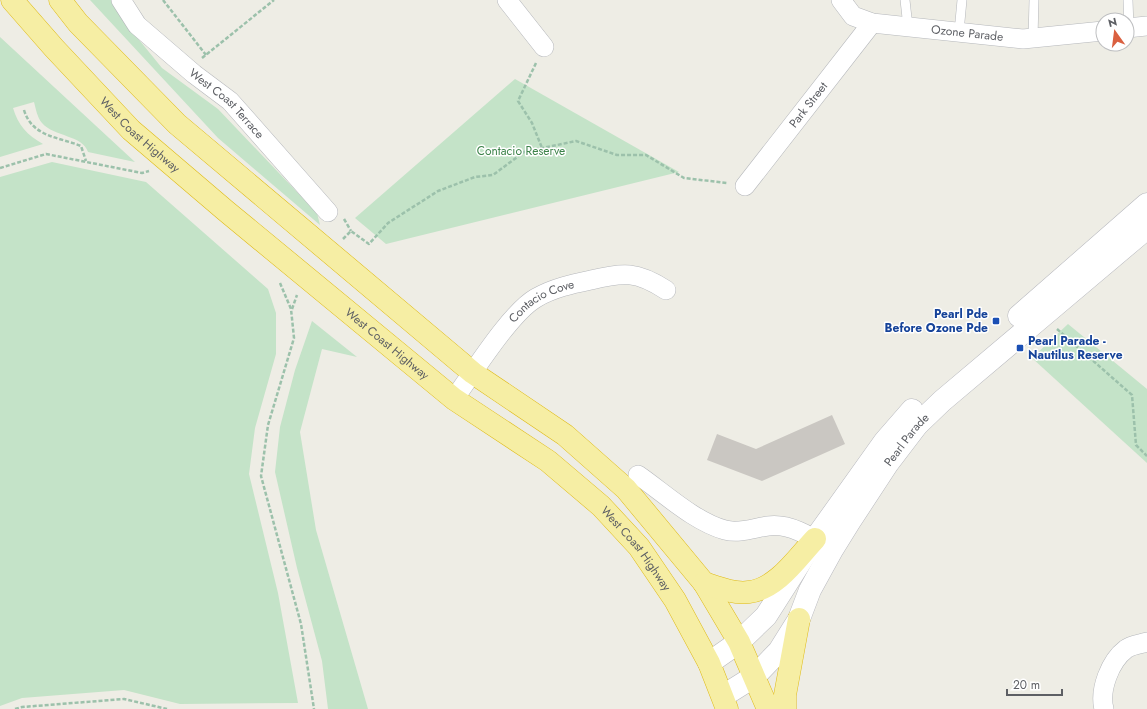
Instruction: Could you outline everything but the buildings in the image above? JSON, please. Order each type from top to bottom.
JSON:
[{"type":"highway","name":"West Coast Highway","points":[[12,0],[54,48],[131,130],[308,280],[454,399],[548,461],[601,506],[639,547],[675,600],[709,663],[725,703]]},
{"type":"highway","points":[[60,0],[78,23],[177,124],[473,373],[565,435],[626,489],[704,583],[739,642],[768,709]]},
{"type":"highway","points":[[704,583],[736,592],[750,592],[774,583],[824,545]]},
{"type":"highway","points":[[785,709],[785,695],[799,619]]},
{"type":"main road","name":"Pearl Parade","points":[[725,703],[755,676],[779,651],[799,619],[824,545],[885,441],[915,406],[1147,204]]},
{"type":"main road","name":"Pearl Parade","points":[[709,663],[739,642],[766,616],[824,545],[917,425],[942,401],[1147,228]]},
{"type":"street","name":"West Coast Terrace","points":[[121,0],[137,25],[194,74],[230,102],[328,212]]},
{"type":"street","points":[[507,0],[544,47]]},
{"type":"street","name":"Ozone Parade","points":[[841,0],[853,16],[872,24],[1023,39],[1095,32]]},
{"type":"street","name":"Park Street","points":[[745,186],[872,24]]},
{"type":"street","name":"Contacio Cove","points":[[454,399],[519,313],[535,299],[552,290],[613,274],[628,274],[651,280],[666,290]]},
{"type":"street","points":[[638,475],[699,518],[725,530],[735,532],[778,526],[796,530],[824,545]]},
{"type":"street","points":[[1103,703],[1110,670],[1126,648],[1147,642]]},
{"type":"lane","points":[[905,0],[908,27]]},
{"type":"lane","points":[[960,32],[962,0]]},
{"type":"lane","points":[[1033,38],[1034,0]]},
{"type":"lane","points":[[1128,0],[1131,12]]},
{"type":"path","points":[[163,0],[206,55]]},
{"type":"path","points":[[194,74],[200,60],[274,0]]},
{"type":"path","points":[[542,148],[532,123],[518,101],[544,47]]},
{"type":"path","points":[[24,110],[30,122],[42,133],[81,146],[86,162]]},
{"type":"path","points":[[329,253],[351,231],[369,244],[388,223],[438,191],[475,177],[493,175],[524,152],[576,141],[617,155],[646,155],[684,178],[745,186]]},
{"type":"path","points":[[0,168],[46,154],[142,173],[150,171],[145,166]]},
{"type":"path","points":[[277,278],[291,309],[294,338],[268,426],[261,476],[301,624],[314,709]]},
{"type":"path","points":[[291,309],[297,294],[308,280]]},
{"type":"path","points":[[1042,316],[1132,395],[1136,445],[1147,456]]},
{"type":"path","points":[[16,709],[22,707],[124,699],[167,709]]},
{"type":"green space","points":[[90,0],[112,0],[127,25],[162,68],[218,109],[317,213],[320,225],[218,138]]},
{"type":"green space","points":[[0,37],[135,162],[88,152],[85,146],[80,142],[47,128],[40,121],[34,102],[13,108],[20,124],[24,129],[32,137],[43,144],[0,157]]},
{"type":"green space","name":"Contacio Reserve","points":[[515,79],[679,172],[386,244],[355,218]]},
{"type":"green space","points":[[52,162],[146,182],[268,289],[276,313],[276,354],[255,428],[249,474],[278,593],[298,703],[180,704],[124,690],[22,698],[0,706],[0,177]]},
{"type":"green space","points":[[312,321],[357,357],[322,349],[300,432],[316,530],[368,709],[328,709],[322,661],[297,568],[275,472],[280,427],[295,370]]},
{"type":"green space","points":[[1068,324],[1147,389],[1147,463],[1032,358]]},
{"type":"place","name":"Pearl Pde Before Ozone Pde","points":[[996,321]]},
{"type":"place","name":"Pearl Parade - Nautilus Reserve","points":[[1020,348]]}]
